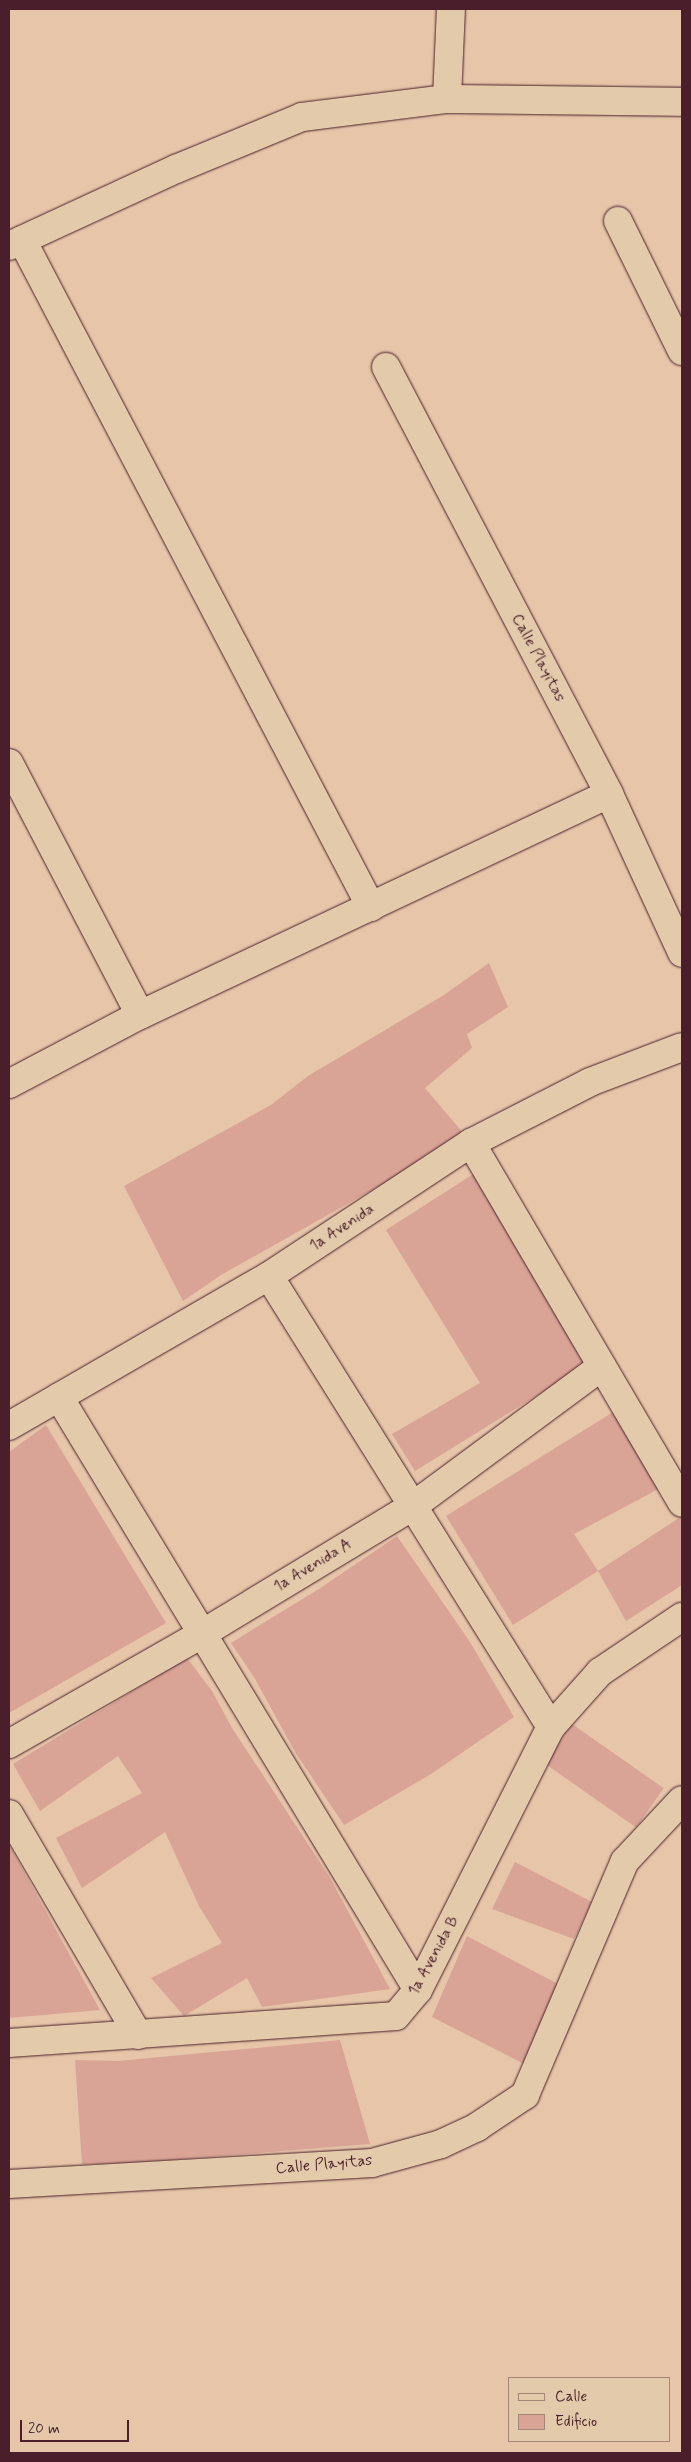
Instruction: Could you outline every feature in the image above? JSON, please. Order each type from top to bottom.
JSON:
[{"type":"street","points":[[448,99],[451,9]]},
{"type":"street","points":[[371,907],[15,243],[176,168],[302,117],[448,99],[682,102]]},
{"type":"street","points":[[618,221],[682,352]]},
{"type":"street","name":"Calle Playitas","points":[[386,367],[609,794],[682,953]]},
{"type":"street","points":[[9,763],[15,796],[140,1015]]},
{"type":"street","points":[[9,1084],[140,1015],[609,794]]},
{"type":"street","name":"1a Avenida","points":[[9,1426],[269,1276],[471,1143],[590,1082],[682,1047]]},
{"type":"street","points":[[471,1143],[682,1503]]},
{"type":"street","points":[[269,1276],[551,1727]]},
{"type":"street","name":"1a Avenida A","points":[[9,1744],[200,1635],[413,1506],[602,1366]]},
{"type":"street","points":[[59,1397],[200,1635],[418,1990]]},
{"type":"street","name":"1a Avenida B","points":[[9,2043],[396,2016],[418,1990],[551,1727],[600,1672],[682,1617]]},
{"type":"street","name":"Calle Playitas","points":[[9,2184],[372,2163],[441,2144],[476,2127],[525,2095],[625,1861],[682,1800]]},
{"type":"street","points":[[9,1814],[138,2035]]},
{"type":"building","points":[[489,963],[508,1007],[467,1034],[472,1048],[425,1088],[464,1134],[429,1158],[221,1275],[183,1301],[124,1186],[271,1105],[308,1076],[444,995]]},
{"type":"building","points":[[475,1173],[588,1364],[415,1471],[392,1434],[480,1383],[386,1230]]},
{"type":"building","points":[[618,1409],[664,1486],[574,1534],[598,1571],[513,1625],[446,1516]]},
{"type":"building","points":[[46,1425],[166,1623],[9,1713],[9,1452]]},
{"type":"building","points":[[682,1516],[682,1585],[626,1621],[598,1571]]},
{"type":"building","points":[[397,1536],[470,1642],[514,1717],[431,1774],[344,1825],[295,1752],[254,1677],[231,1643],[322,1587]]},
{"type":"building","points":[[187,1658],[212,1691],[232,1728],[329,1876],[390,1989],[262,2007],[247,1978],[184,2016],[151,1978],[222,1943],[199,1906],[165,1832],[82,1888],[56,1838],[142,1793],[118,1756],[40,1811],[13,1764]]},
{"type":"building","points":[[572,1724],[664,1788],[636,1828],[544,1763]]},
{"type":"building","points":[[9,1844],[100,2010],[9,2018]]},
{"type":"building","points":[[515,1862],[592,1902],[574,1939],[492,1909]]},
{"type":"building","points":[[467,1936],[558,1984],[526,2065],[432,2017]]},
{"type":"building","points":[[340,2040],[370,2144],[133,2163],[82,2164],[75,2060],[118,2061]]}]
